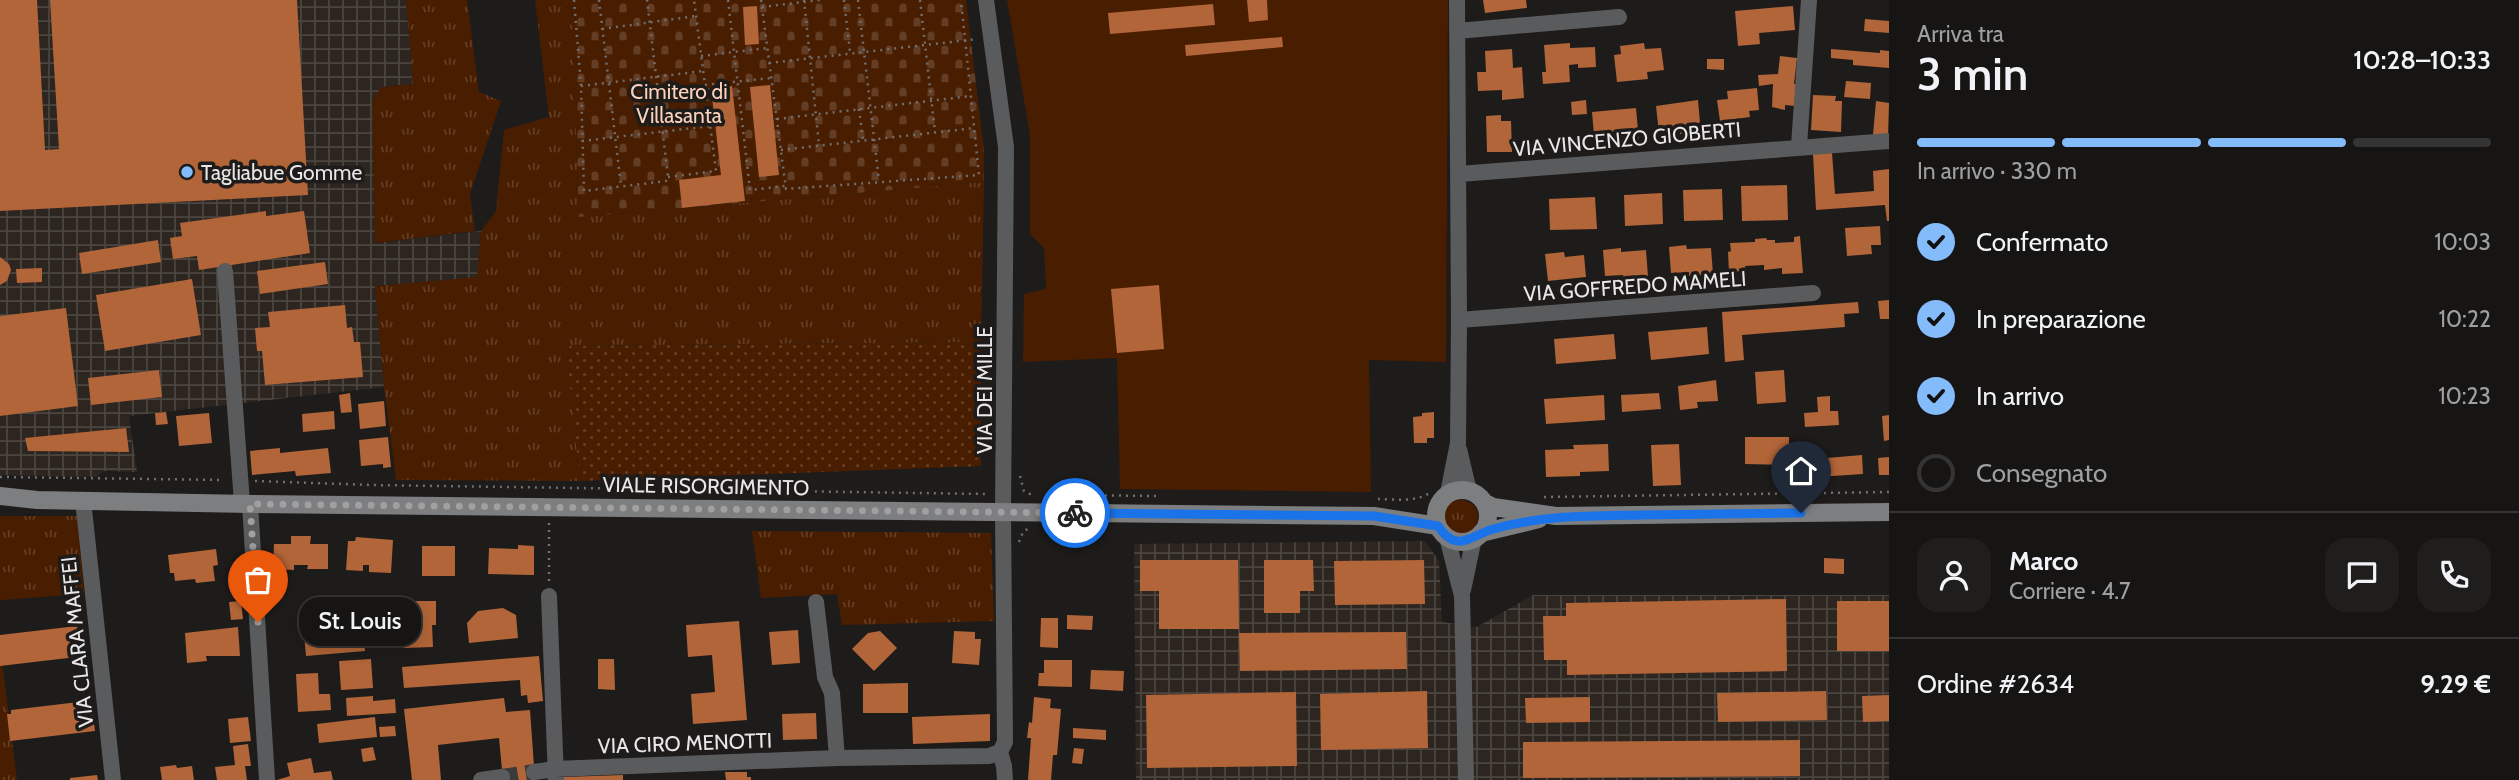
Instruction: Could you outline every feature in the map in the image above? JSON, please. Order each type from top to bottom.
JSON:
[{"type":"street","name":"VIA DEI MILLE","points":[[986,0],[1006,147],[1003,513],[1005,742],[1000,752],[1005,780]]},
{"type":"street","points":[[1457,0],[1460,320],[1458,443],[1469,491]]},
{"type":"street","points":[[1799,146],[1809,0]]},
{"type":"street","points":[[1457,31],[1619,17]]},
{"type":"street","name":"VIA VINCENZO GIOBERTI","points":[[1459,174],[1889,141]]},
{"type":"street","points":[[225,271],[267,780]]},
{"type":"street","name":"VIA GOFFREDO MAMELI","points":[[1460,320],[1813,293]]},
{"type":"street","points":[[1458,443],[1436,514],[1462,596],[1466,780]]},
{"type":"street","points":[[1441,495],[1460,490],[1469,491],[1493,508],[1556,516],[1889,512]]},
{"type":"street","name":"VIALE RISORGIMENTO","points":[[0,496],[37,500],[246,504],[1374,516],[1415,511],[1441,495]]},
{"type":"street","name":"VIALE RISORGIMENTO","points":[[0,505],[37,500]]},
{"type":"street","name":"VIA CLARA MAFFEI","points":[[83,500],[113,780]]},
{"type":"street","points":[[1462,596],[1478,536],[1488,516],[1484,502]]},
{"type":"street","name":"VIALE RISORGIMENTO","points":[[1374,516],[1442,532]]},
{"type":"street","points":[[1442,532],[1460,542],[1556,516]]},
{"type":"street","points":[[549,596],[556,775]]},
{"type":"street","points":[[816,602],[825,677],[832,693],[837,758]]},
{"type":"street","name":"VIA CIRO MENOTTI","points":[[534,772],[556,775],[837,758],[989,756],[1000,752]]},
{"type":"street","points":[[481,780],[502,777]]},
{"type":"path","points":[[575,0],[581,86],[583,191],[666,181],[668,177],[716,171],[694,0]]},
{"type":"path","points":[[599,0],[621,186]]},
{"type":"path","points":[[647,0],[668,177]]},
{"type":"path","points":[[728,0],[750,190],[786,186]]},
{"type":"path","points":[[761,0],[786,189],[979,175],[961,0]]},
{"type":"path","points":[[762,7],[820,0]]},
{"type":"path","points":[[844,0],[850,53]]},
{"type":"path","points":[[858,0],[879,183]]},
{"type":"path","points":[[920,0],[935,132]]},
{"type":"path","points":[[804,1],[819,145]]},
{"type":"path","points":[[602,29],[696,16]]},
{"type":"path","points":[[769,63],[991,37]]},
{"type":"path","points":[[701,56],[767,48]]},
{"type":"path","points":[[581,86],[703,71]]},
{"type":"path","points":[[705,85],[772,78]]},
{"type":"path","points":[[777,119],[971,96]]},
{"type":"path","points":[[859,109],[863,140]]},
{"type":"path","points":[[582,141],[710,126]]},
{"type":"path","points":[[780,150],[974,128]]},
{"type":"path","points":[[1005,472],[1019,473],[1024,491],[1041,496]]},
{"type":"path","points":[[0,477],[989,494]]},
{"type":"path","points":[[1540,497],[1889,492]]},
{"type":"path","points":[[1053,495],[1166,496]]},
{"type":"path","points":[[1368,499],[1412,499],[1441,495]]},
{"type":"path","points":[[549,506],[549,596]]},
{"type":"path","points":[[1004,545],[1018,545],[1023,532],[1031,527]]},
{"type":"shaded area","name":"Tagliabue Gomme","points":[[0,0],[406,0],[413,84],[382,87],[376,243],[481,231],[477,278],[375,286],[384,387],[129,416],[137,472],[103,471],[97,477],[0,475]]},
{"type":"shaded area","points":[[1425,541],[1439,561],[1442,622],[1477,627],[1533,595],[1889,595],[1889,780],[1136,780],[1134,544]]},
{"type":"green space","points":[[406,0],[467,0],[479,92],[501,101],[470,194],[475,231],[375,243],[372,102],[381,87],[413,84]]},
{"type":"green space","points":[[535,0],[571,0],[579,217],[984,182],[981,342],[566,346],[580,481],[396,480],[375,286],[477,277],[481,231],[496,211],[504,130],[549,117]]},
{"type":"green space","name":"Cimitero di Villasanta","points":[[571,0],[966,0],[984,151],[984,182],[579,217]]},
{"type":"green space","points":[[1007,0],[1448,0],[1446,362],[1369,360],[1371,492],[1120,489],[1117,358],[1023,362],[1024,294],[1046,289],[1044,248],[1030,234],[1030,135]]},
{"type":"green space","points":[[981,342],[981,466],[580,481],[566,346]]},
{"type":"green space","points":[[1461,500],[1473,505],[1478,517],[1473,529],[1461,534],[1449,529],[1444,517],[1449,505]]},
{"type":"green space","points":[[0,516],[77,516],[84,594],[0,600]]},
{"type":"green space","points":[[752,531],[991,533],[994,621],[842,625],[837,594],[761,598]]},
{"type":"green space","points":[[0,647],[17,780],[0,780]]},
{"type":"building","points":[[0,0],[37,0],[45,150],[59,149],[50,0],[297,0],[308,195],[0,211]]},
{"type":"building","points":[[1247,0],[1267,0],[1268,20],[1249,22]]},
{"type":"building","points":[[1483,0],[1526,0],[1527,8],[1485,13]]},
{"type":"building","points":[[1213,4],[1215,25],[1110,34],[1108,13]]},
{"type":"building","points":[[757,6],[759,44],[745,45],[743,7]]},
{"type":"building","points":[[1793,6],[1795,30],[1759,33],[1760,44],[1738,46],[1735,11]]},
{"type":"building","points":[[1865,19],[1889,21],[1889,33],[1864,31]]},
{"type":"building","points":[[1282,37],[1283,47],[1186,56],[1185,45]]},
{"type":"building","points":[[1570,43],[1570,48],[1595,47],[1596,67],[1578,68],[1578,64],[1569,65],[1570,82],[1543,84],[1542,72],[1546,72],[1544,45]]},
{"type":"building","points":[[1644,43],[1645,49],[1661,48],[1664,70],[1647,72],[1648,79],[1617,82],[1614,55],[1621,54],[1620,46]]},
{"type":"building","points":[[1512,49],[1513,68],[1522,67],[1524,98],[1502,100],[1502,90],[1478,91],[1477,72],[1486,72],[1485,51]]},
{"type":"building","points":[[1831,49],[1880,53],[1880,50],[1889,51],[1889,68],[1853,65],[1853,60],[1831,58]]},
{"type":"building","points":[[1780,56],[1797,58],[1795,106],[1785,105],[1785,110],[1772,107],[1773,84],[1759,86],[1758,75],[1778,74]]},
{"type":"building","points":[[1707,59],[1724,59],[1724,70],[1707,69]]},
{"type":"building","points":[[1846,81],[1871,83],[1870,99],[1844,97]]},
{"type":"building","points":[[770,85],[779,175],[759,177],[750,87]]},
{"type":"building","points":[[732,86],[745,201],[682,208],[679,180],[721,175],[711,88]]},
{"type":"building","points":[[1757,88],[1759,110],[1749,111],[1750,117],[1720,121],[1717,100],[1728,99],[1727,91]]},
{"type":"building","points":[[1813,95],[1836,96],[1835,101],[1842,101],[1841,132],[1811,130]]},
{"type":"building","points":[[1586,100],[1587,114],[1572,115],[1571,102]]},
{"type":"building","points":[[1698,100],[1700,123],[1696,124],[1697,132],[1659,133],[1656,106]]},
{"type":"building","points":[[1876,101],[1889,103],[1888,137],[1873,135]]},
{"type":"building","points":[[1636,108],[1639,142],[1595,146],[1592,112]]},
{"type":"building","points":[[1501,115],[1501,121],[1511,121],[1512,152],[1487,152],[1486,116]]},
{"type":"building","points":[[1832,153],[1835,194],[1874,191],[1873,171],[1889,169],[1889,221],[1885,205],[1816,210],[1813,154]]},
{"type":"building","points":[[1787,185],[1788,220],[1742,221],[1741,186]]},
{"type":"building","points":[[1722,189],[1723,220],[1684,221],[1683,190]]},
{"type":"building","points":[[1662,193],[1663,224],[1625,226],[1624,195]]},
{"type":"building","points":[[1595,197],[1597,229],[1550,230],[1549,199]]},
{"type":"building","points":[[266,211],[266,216],[304,211],[310,253],[199,270],[197,256],[173,259],[170,238],[182,236],[180,223]]},
{"type":"building","points":[[1880,226],[1881,245],[1871,245],[1872,254],[1847,256],[1845,228]]},
{"type":"building","points":[[1800,236],[1803,273],[1782,274],[1782,268],[1764,270],[1764,265],[1745,266],[1746,271],[1729,272],[1730,243],[1755,242],[1755,239],[1766,238],[1775,240],[1775,243],[1794,242],[1794,237]]},
{"type":"building","points":[[158,240],[161,262],[82,274],[79,253]]},
{"type":"building","points":[[1686,245],[1687,249],[1711,248],[1713,274],[1689,276],[1689,272],[1671,273],[1669,247]]},
{"type":"building","points":[[1621,248],[1621,252],[1646,250],[1648,276],[1605,276],[1603,250]]},
{"type":"building","points":[[1564,252],[1565,257],[1584,255],[1586,277],[1548,281],[1545,254]]},
{"type":"building","points":[[0,257],[9,264],[11,270],[7,281],[0,285]]},
{"type":"building","points":[[325,262],[328,284],[260,294],[257,271]]},
{"type":"building","points":[[42,268],[42,282],[17,283],[16,269]]},
{"type":"building","points":[[192,279],[201,335],[105,351],[96,295]]},
{"type":"building","points":[[1159,285],[1164,349],[1117,353],[1111,289]]},
{"type":"building","points":[[1889,300],[1889,319],[1880,319],[1878,301]]},
{"type":"building","points":[[1858,302],[1859,313],[1844,314],[1845,327],[1742,335],[1744,360],[1725,362],[1722,312]]},
{"type":"building","points":[[345,305],[347,328],[352,327],[354,342],[360,342],[363,377],[265,385],[262,351],[257,351],[255,328],[270,327],[268,312]]},
{"type":"building","points":[[66,308],[78,406],[0,416],[0,316]]},
{"type":"building","points":[[1707,327],[1709,354],[1651,360],[1648,332]]},
{"type":"building","points":[[1614,334],[1616,359],[1556,364],[1554,339]]},
{"type":"building","points":[[159,370],[162,397],[91,405],[88,378]]},
{"type":"building","points":[[1784,370],[1786,402],[1757,404],[1755,372]]},
{"type":"building","points":[[1716,380],[1718,401],[1697,402],[1698,408],[1680,410],[1678,386]]},
{"type":"building","points":[[350,393],[352,412],[341,413],[339,395]]},
{"type":"building","points":[[1659,393],[1661,409],[1622,412],[1621,395]]},
{"type":"building","points":[[1604,395],[1605,420],[1546,424],[1544,399]]},
{"type":"building","points":[[1830,396],[1830,411],[1838,411],[1839,425],[1805,427],[1804,413],[1818,412],[1817,397]]},
{"type":"building","points":[[384,401],[386,426],[360,429],[358,404]]},
{"type":"building","points":[[334,411],[335,429],[303,432],[302,414]]},
{"type":"building","points":[[166,412],[168,424],[156,425],[155,413]]},
{"type":"building","points":[[1434,412],[1434,438],[1427,438],[1427,443],[1414,443],[1413,417]]},
{"type":"building","points":[[209,413],[212,443],[179,446],[176,416]]},
{"type":"building","points":[[1889,415],[1889,440],[1884,441],[1882,416]]},
{"type":"building","points":[[126,428],[129,452],[28,451],[25,438]]},
{"type":"building","points":[[388,437],[391,467],[383,468],[383,464],[361,466],[359,440]]},
{"type":"building","points":[[1745,437],[1789,437],[1789,465],[1745,464]]},
{"type":"building","points":[[1608,444],[1609,471],[1580,472],[1580,476],[1546,477],[1545,450],[1574,449],[1573,445]]},
{"type":"building","points":[[1679,444],[1681,485],[1653,486],[1651,445]]},
{"type":"building","points":[[280,448],[280,453],[328,448],[331,473],[296,476],[295,471],[252,475],[250,451]]},
{"type":"building","points":[[1862,455],[1863,474],[1817,477],[1815,459]]},
{"type":"building","points":[[1889,457],[1889,475],[1879,475],[1878,458]]},
{"type":"building","points":[[291,536],[311,536],[310,544],[328,544],[328,569],[307,569],[308,565],[294,565],[294,570],[273,569],[274,544],[291,544]]},
{"type":"building","points":[[356,537],[393,540],[391,573],[369,572],[369,565],[363,565],[363,571],[346,570],[348,541],[355,541]]},
{"type":"building","points":[[518,545],[534,546],[534,575],[488,574],[489,548],[518,549]]},
{"type":"building","points":[[422,546],[455,546],[455,576],[422,576]]},
{"type":"building","points":[[216,549],[218,565],[213,566],[215,581],[175,581],[174,573],[170,573],[168,555]]},
{"type":"building","points":[[1824,558],[1844,559],[1844,574],[1824,573]]},
{"type":"building","points":[[1140,560],[1238,560],[1239,629],[1159,629],[1159,591],[1140,591]]},
{"type":"building","points":[[1264,560],[1313,560],[1314,591],[1300,591],[1300,613],[1264,613]]},
{"type":"building","points":[[1424,560],[1425,604],[1335,605],[1334,561]]},
{"type":"building","points":[[1786,599],[1787,671],[1567,675],[1567,660],[1544,660],[1543,616],[1566,616],[1566,603]]},
{"type":"building","points":[[241,601],[243,619],[231,620],[229,602]]},
{"type":"building","points":[[408,601],[436,601],[436,625],[432,625],[433,647],[404,648],[403,622],[409,622]]},
{"type":"building","points":[[1837,601],[1889,601],[1889,651],[1837,651]]},
{"type":"building","points":[[361,608],[365,651],[306,656],[302,613]]},
{"type":"building","points":[[503,608],[516,615],[518,638],[469,643],[467,623],[478,611]]},
{"type":"building","points":[[1067,615],[1093,616],[1092,630],[1067,629]]},
{"type":"building","points":[[1041,618],[1058,618],[1058,648],[1040,647]]},
{"type":"building","points":[[739,621],[747,720],[693,724],[691,694],[715,692],[712,655],[688,657],[686,625]]},
{"type":"building","points":[[77,626],[78,632],[82,632],[85,656],[0,666],[0,635]]},
{"type":"building","points":[[238,627],[240,656],[206,656],[207,661],[187,663],[185,633]]},
{"type":"building","points":[[798,630],[800,663],[772,665],[769,632]]},
{"type":"building","points":[[880,631],[897,648],[874,671],[852,649],[868,633]]},
{"type":"building","points":[[954,631],[975,632],[975,639],[981,639],[979,665],[952,663]]},
{"type":"building","points":[[1406,632],[1407,669],[1240,671],[1239,633]]},
{"type":"building","points":[[539,656],[543,701],[528,703],[527,695],[521,696],[520,680],[404,688],[402,667]]},
{"type":"building","points":[[371,659],[373,688],[341,690],[339,661]]},
{"type":"building","points":[[598,659],[614,659],[615,690],[598,689]]},
{"type":"building","points":[[1044,660],[1072,660],[1072,687],[1038,686],[1039,673],[1044,673]]},
{"type":"building","points":[[1091,670],[1124,671],[1123,691],[1090,689]]},
{"type":"building","points":[[318,673],[319,694],[330,694],[331,710],[298,712],[296,674]]},
{"type":"building","points":[[908,683],[908,713],[863,713],[863,684]]},
{"type":"building","points":[[1427,691],[1428,748],[1321,750],[1320,694]]},
{"type":"building","points":[[1826,691],[1827,720],[1718,722],[1717,693]]},
{"type":"building","points":[[1296,692],[1297,766],[1147,768],[1146,695]]},
{"type":"building","points":[[1889,695],[1889,721],[1863,722],[1862,696]]},
{"type":"building","points":[[373,696],[373,701],[395,699],[396,713],[347,716],[346,698]]},
{"type":"building","points":[[1034,697],[1051,699],[1050,708],[1061,709],[1057,755],[1053,755],[1051,780],[1028,780],[1031,738],[1027,738],[1029,722],[1032,723]]},
{"type":"building","points":[[1590,697],[1590,722],[1526,723],[1525,698]]},
{"type":"building","points":[[504,698],[506,712],[530,710],[535,780],[503,780],[499,738],[438,745],[441,780],[412,780],[404,709]]},
{"type":"building","points":[[87,701],[88,707],[92,707],[95,731],[10,741],[7,714],[11,714],[11,710]]},
{"type":"building","points":[[816,713],[817,739],[783,740],[782,714]]},
{"type":"building","points":[[990,714],[990,741],[913,744],[912,717]]},
{"type":"building","points":[[248,717],[251,741],[230,743],[228,719]]},
{"type":"building","points":[[375,717],[377,737],[319,743],[317,724]]},
{"type":"building","points":[[395,726],[396,736],[380,737],[379,727]]},
{"type":"building","points":[[1073,728],[1106,730],[1106,740],[1073,738]]},
{"type":"building","points":[[1800,740],[1800,776],[1523,778],[1523,742]]},
{"type":"building","points":[[248,744],[251,766],[245,766],[247,780],[217,780],[215,767],[235,765],[233,746]]},
{"type":"building","points":[[373,747],[376,760],[363,762],[361,749]]},
{"type":"building","points":[[1074,748],[1084,749],[1082,764],[1072,763]]},
{"type":"building","points":[[311,758],[314,773],[331,771],[333,780],[277,780],[290,776],[287,763]]},
{"type":"building","points":[[176,765],[177,768],[192,766],[194,780],[162,780],[160,767]]},
{"type":"building","points":[[725,772],[747,772],[747,777],[751,777],[751,780],[726,780]]},
{"type":"building","points":[[97,775],[98,780],[70,780],[70,778]]},
{"type":"building","points":[[623,775],[623,780],[564,780],[564,777]]},
{"type":"tunnel","points":[[502,777],[534,772]]},
{"type":"way so far","points":[[258,622],[250,504],[1075,513]]},
{"type":"place","name":"Tagliabue Gomme","points":[[187,172]]},
{"type":"place","name":"St. Louis","points":[[258,622]]},
{"type":"route","points":[[1075,513],[1374,516],[1438,526],[1447,537],[1460,542],[1505,526],[1556,516],[1801,513]]}]
